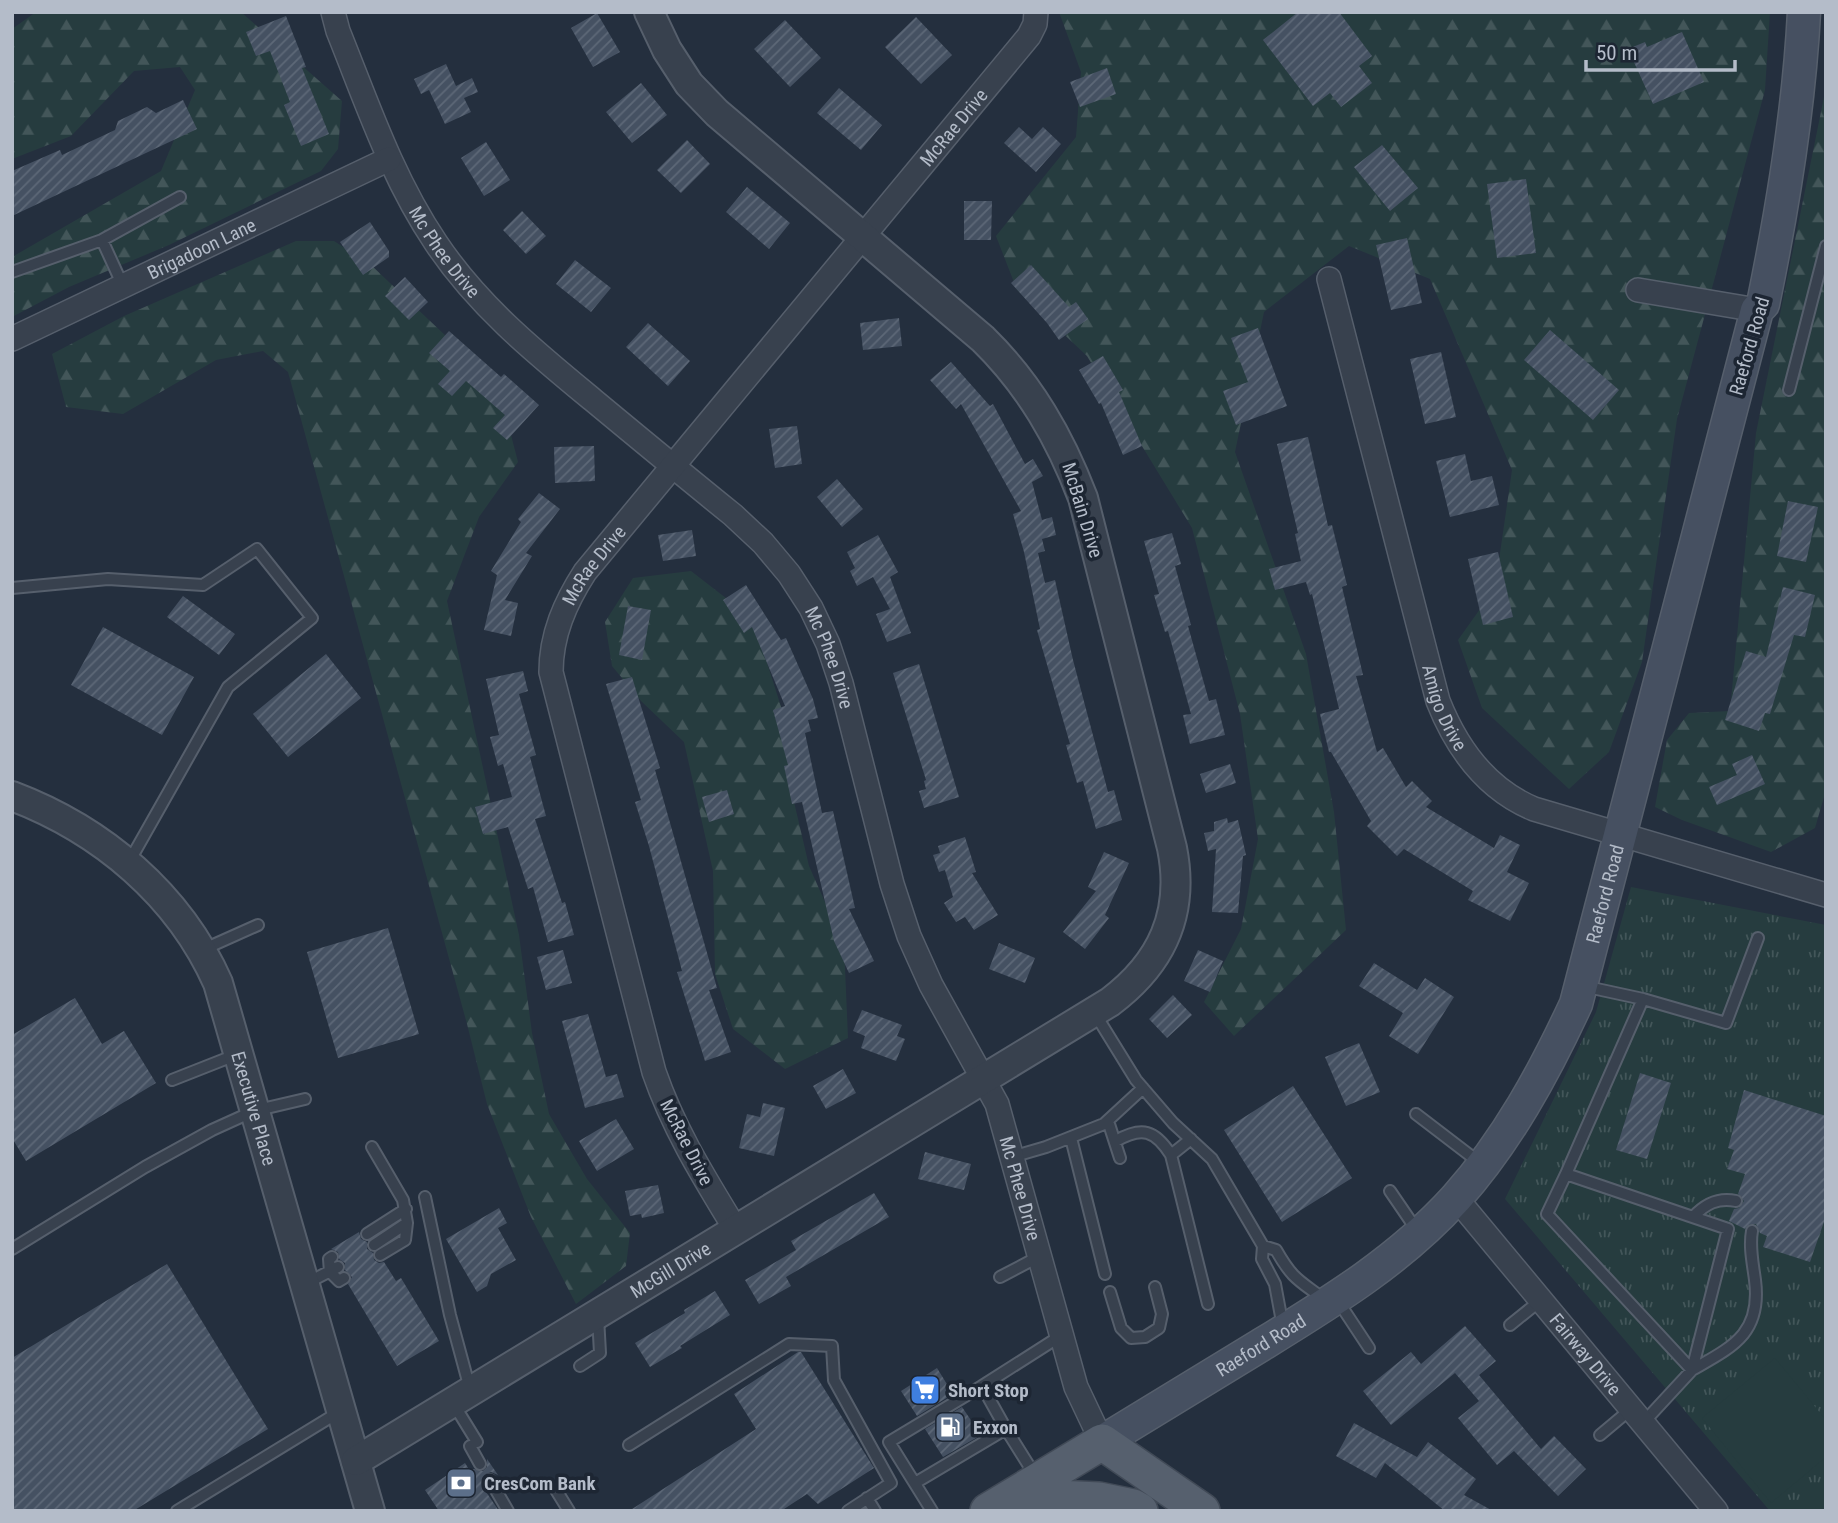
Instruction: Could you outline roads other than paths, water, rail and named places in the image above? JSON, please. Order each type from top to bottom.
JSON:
[{"type":"main road","name":"Raeford Road","points":[[1008,1501],[1333,1301],[1389,1261],[1456,1198],[1520,1112],[1553,1053],[1576,1004],[1757,310],[1763,304],[1792,144],[1804,12]]},
{"type":"main road","points":[[1102,1442],[1202,1511]]},
{"type":"main road","points":[[1008,1501],[1100,1500],[1140,1511]]},
{"type":"street","name":"Mc Phee Drive","points":[[333,12],[389,159],[408,198],[437,244],[470,287],[497,317],[537,354],[733,514],[763,543],[789,574],[811,608],[841,683],[892,884],[909,936],[932,985],[997,1104],[1076,1387],[1102,1442]]},
{"type":"street","name":"McBain Drive","points":[[649,12],[667,50],[689,84],[717,113],[1003,358],[1050,424],[1069,460],[1083,498],[1172,848],[1176,890],[1172,917],[1157,954],[1131,986],[985,1079]]},
{"type":"street","name":"McRae Drive","points":[[736,1230],[685,1147],[654,1072],[551,673],[552,646],[570,595],[584,572],[1029,36],[1035,24],[1036,12]]},
{"type":"street","name":"Brigadoon Lane","points":[[12,339],[389,159]]},
{"type":"street","name":"Amigo Drive","points":[[1329,279],[1438,701],[1462,750],[1479,771],[1510,797],[1534,809],[1826,895]]},
{"type":"street","points":[[1638,290],[1757,310]]},
{"type":"street","name":"Executive Place","points":[[12,796],[39,806],[87,832],[128,864],[168,903],[186,924],[202,950],[218,983],[370,1511]]},
{"type":"street","name":"McGill Drive","points":[[356,1461],[985,1079]]},
{"type":"street","name":"Fairway Drive","points":[[1456,1198],[1716,1511]]},
{"type":"lane","points":[[12,272],[102,240],[180,197]]},
{"type":"lane","points":[[102,240],[123,286]]},
{"type":"lane","points":[[1789,390],[1826,246]]},
{"type":"lane","points":[[12,588],[108,579],[203,585],[257,549],[312,618],[228,687],[128,864]]},
{"type":"lane","points":[[202,950],[258,925]]},
{"type":"lane","points":[[1581,985],[1643,999],[1726,1023],[1758,938]]},
{"type":"lane","points":[[1643,999],[1547,1214],[1692,1370]]},
{"type":"lane","points":[[1094,1012],[1143,1088],[1212,1159],[1263,1246],[1262,1259],[1275,1284],[1284,1331]]},
{"type":"lane","points":[[172,1080],[238,1054]]},
{"type":"lane","points":[[1012,1157],[1070,1138],[1108,1121],[1143,1088]]},
{"type":"lane","points":[[12,1249],[145,1167],[212,1130],[254,1111],[305,1099]]},
{"type":"lane","points":[[1416,1114],[1482,1165]]},
{"type":"lane","points":[[1108,1121],[1120,1158]]},
{"type":"lane","points":[[1116,1141],[1128,1134],[1144,1131],[1160,1138],[1171,1154],[1208,1304]]},
{"type":"lane","points":[[1070,1138],[1105,1274]]},
{"type":"lane","points":[[1171,1154],[1191,1139]]},
{"type":"lane","points":[[372,1147],[406,1209],[405,1240],[380,1255]]},
{"type":"lane","points":[[1566,1174],[1728,1229],[1751,1234],[1756,1293],[1749,1329],[1729,1348],[1692,1370],[1637,1416],[1600,1435]]},
{"type":"lane","points":[[1390,1191],[1420,1234]]},
{"type":"lane","points":[[425,1197],[450,1315],[461,1397],[480,1464]]},
{"type":"lane","points":[[1693,1217],[1702,1207],[1712,1202],[1726,1199],[1736,1201]]},
{"type":"lane","points":[[367,1234],[406,1209]]},
{"type":"lane","points":[[374,1245],[407,1223]]},
{"type":"lane","points":[[1692,1370],[1728,1229]]},
{"type":"lane","points":[[1263,1246],[1276,1250],[1298,1282],[1333,1301],[1369,1348]]},
{"type":"lane","points":[[1000,1277],[1040,1256]]},
{"type":"lane","points":[[332,1257],[329,1259],[339,1281],[344,1278]]},
{"type":"lane","points":[[304,1284],[334,1270]]},
{"type":"lane","points":[[1110,1292],[1121,1328],[1131,1338],[1146,1337],[1159,1328],[1162,1314],[1155,1287]]},
{"type":"lane","points":[[1510,1325],[1541,1300]]},
{"type":"lane","points":[[580,1366],[600,1353],[598,1314]]},
{"type":"lane","points":[[932,1511],[889,1442],[1062,1335]]},
{"type":"lane","points":[[629,1445],[789,1344],[832,1346],[834,1380],[891,1483]]},
{"type":"lane","points":[[982,1386],[1006,1429],[1008,1501]]},
{"type":"lane","points":[[177,1511],[341,1410]]},
{"type":"lane","points":[[848,1511],[891,1483],[912,1478],[1006,1429]]},
{"type":"lane","points":[[490,1480],[508,1511]]},
{"type":"lane","points":[[556,1490],[569,1511]]},
{"type":"lane","points":[[867,1498],[875,1511]]},
{"type":"place","name":"Short Stop","points":[[925,1390]]},
{"type":"place","name":"Exxon","points":[[950,1427]]},
{"type":"place","name":"CresCom Bank","points":[[461,1483]]}]
